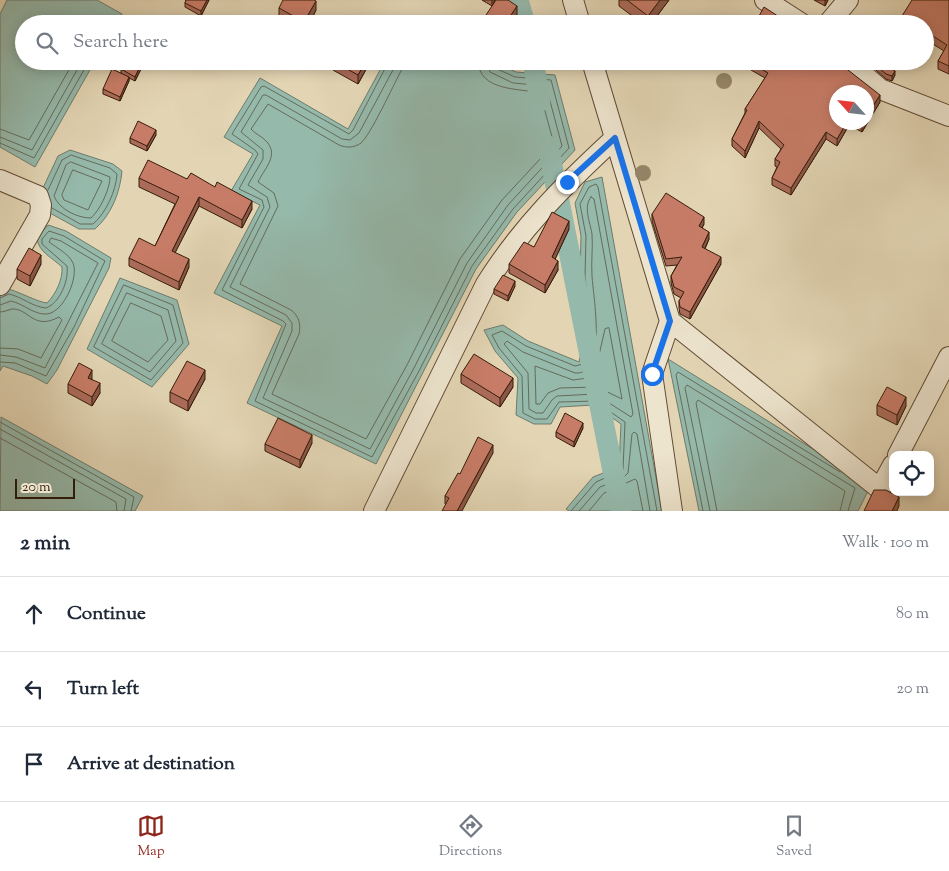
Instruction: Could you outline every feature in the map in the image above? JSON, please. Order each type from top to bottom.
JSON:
[{"type":"street","points":[[573,0],[577,15]]},
{"type":"street","points":[[765,0],[788,15]]},
{"type":"street","points":[[836,15],[848,0]]},
{"type":"street","points":[[595,70],[670,321],[880,489],[889,472]]},
{"type":"street","points":[[858,70],[880,88],[949,116]]},
{"type":"street","points":[[374,511],[481,293],[508,249],[567,182],[615,138]]},
{"type":"street","points":[[0,180],[38,196],[41,205],[40,215],[0,285]]},
{"type":"street","points":[[670,321],[652,374],[672,511]]},
{"type":"street","points":[[900,451],[949,357]]},
{"type":"water","points":[[7,0],[97,0],[122,14],[15,15],[15,70],[90,70],[35,167],[0,147],[0,14]]},
{"type":"water","points":[[380,70],[512,70],[555,75],[575,150],[517,212],[476,269],[376,464],[247,403],[282,326],[214,293],[260,205],[231,191],[253,154],[224,137],[260,78],[348,129]]},
{"type":"water","points":[[70,150],[113,164],[122,171],[114,203],[106,217],[95,229],[79,229],[48,212],[42,190],[58,156]]},
{"type":"water","points":[[602,177],[662,511],[569,511],[566,509],[593,477],[619,467],[621,424],[594,405],[560,407],[551,424],[534,424],[516,415],[518,378],[495,351],[484,330],[503,325],[528,341],[579,362],[586,330],[580,277],[581,236],[575,203],[585,182]]},
{"type":"water","points":[[48,225],[66,231],[111,258],[109,268],[57,370],[47,384],[32,376],[3,366],[0,371],[0,297],[5,288],[47,303],[53,295],[60,281],[62,267],[43,251],[37,238]]},
{"type":"water","points":[[120,278],[177,300],[189,344],[152,387],[87,349]]},
{"type":"water","points":[[668,359],[871,485],[858,511],[699,511]]},
{"type":"water","points":[[1,417],[143,496],[135,511],[0,511]]},
{"type":"building","points":[[186,0],[207,0],[201,11],[185,3]]},
{"type":"building","points":[[283,0],[316,1],[308,15],[292,15],[279,8]]},
{"type":"building","points":[[496,0],[508,0],[517,6],[511,15],[486,15]]},
{"type":"building","points":[[627,0],[660,0],[649,15]]},
{"type":"building","points":[[912,0],[949,0],[949,66],[938,61],[947,45],[934,37],[934,15],[903,15]]},
{"type":"building","points":[[764,7],[776,15],[760,15]]},
{"type":"building","points":[[112,70],[129,77],[120,97],[103,89]]},
{"type":"building","points":[[123,70],[138,70],[135,77]]},
{"type":"building","points":[[349,70],[361,70],[358,75]]},
{"type":"building","points":[[763,70],[848,70],[867,85],[829,85],[829,130],[842,130],[837,139],[826,132],[791,188],[772,178],[780,162],[775,159],[784,145],[759,121],[745,151],[732,139],[747,110],[745,109],[768,73]]},
{"type":"building","points":[[881,70],[895,71],[892,76]]},
{"type":"building","points":[[874,90],[880,95],[874,104]]},
{"type":"building","points":[[138,121],[156,130],[147,146],[130,138]]},
{"type":"building","points":[[148,160],[187,179],[191,173],[215,187],[217,182],[252,201],[242,220],[199,197],[172,251],[189,259],[179,282],[129,258],[139,238],[155,246],[179,197],[139,178]]},
{"type":"building","points":[[666,193],[704,217],[699,226],[709,232],[702,247],[721,257],[690,312],[680,307],[679,301],[684,292],[674,287],[671,276],[682,257],[666,259],[652,214]]},
{"type":"building","points":[[552,212],[569,221],[552,257],[558,261],[545,285],[509,264],[524,242],[534,247]]},
{"type":"building","points":[[29,248],[41,255],[30,276],[17,269]]},
{"type":"building","points":[[503,275],[515,281],[508,296],[494,289]]},
{"type":"building","points":[[474,354],[513,378],[500,398],[461,374]]},
{"type":"building","points":[[187,361],[205,370],[188,401],[170,392]]},
{"type":"building","points":[[79,363],[92,370],[88,378],[100,383],[92,397],[68,384]]},
{"type":"building","points":[[887,387],[906,397],[897,415],[877,405]]},
{"type":"building","points":[[565,413],[583,423],[574,442],[556,432]]},
{"type":"building","points":[[278,418],[312,435],[300,460],[265,444]]},
{"type":"building","points":[[478,437],[493,445],[457,511],[442,511],[449,498],[445,496],[458,473],[460,474]]},
{"type":"building","points":[[874,490],[886,490],[889,492],[889,496],[899,497],[892,511],[864,511]]},
{"type":"waterway","points":[[518,0],[522,15]]},
{"type":"waterway","points":[[535,70],[540,101]]},
{"type":"waterway","points":[[548,146],[621,511]]},
{"type":"route","points":[[567,182],[615,138],[670,321],[652,374]]}]
